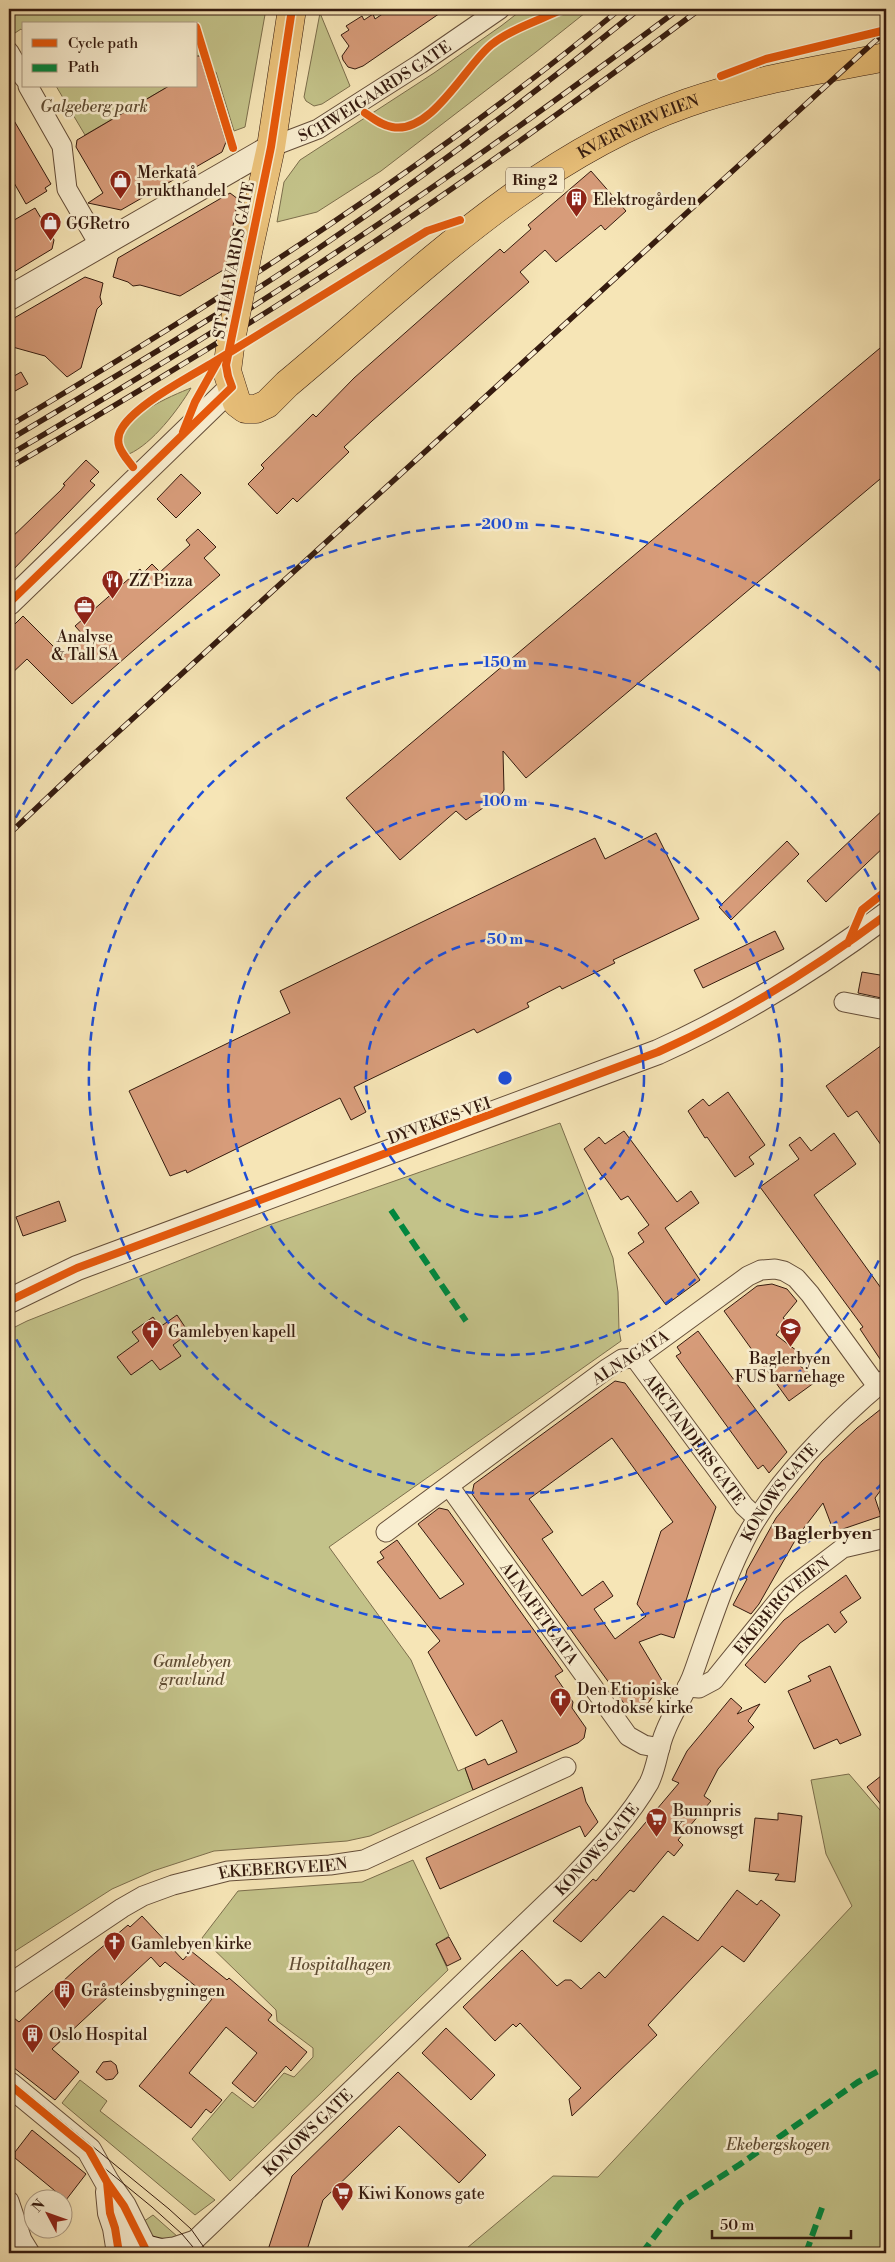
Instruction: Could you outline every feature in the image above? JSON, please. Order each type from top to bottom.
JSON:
[{"type":"main road","name":"ST. HALVARDS GATE","points":[[235,389],[248,252],[271,147],[292,9]]},
{"type":"main road","name":"KVÆRNERVEIEN","points":[[235,389],[256,409],[267,404],[287,384],[496,208],[559,164],[585,149],[642,120],[721,92],[759,81],[886,57]]},
{"type":"street","name":"SCHWEIGAARDS GATE","points":[[9,298],[271,147],[318,128],[420,64],[500,9]]},
{"type":"street","points":[[9,52],[22,75]]},
{"type":"street","points":[[29,88],[62,146],[67,189],[100,246]]},
{"type":"street","points":[[9,603],[185,434],[235,389]]},
{"type":"street","name":"DYVEKES VEI","points":[[9,1301],[77,1268],[658,1052],[711,1027],[774,992],[886,915]]},
{"type":"street","points":[[844,1002],[886,1010]]},
{"type":"street","name":"ALNAGATA","points":[[386,1532],[608,1368],[622,1359],[635,1358],[748,1276],[761,1270],[774,1269],[791,1274],[802,1284],[882,1383]]},
{"type":"street","name":"ARCTANDERS GATE","points":[[635,1358],[744,1506],[757,1518]]},
{"type":"street","name":"KONOWS GATE","points":[[148,2251],[174,2247],[194,2247],[565,1885],[623,1820],[649,1782],[664,1734],[687,1687],[726,1580],[757,1518],[805,1458],[882,1383]]},
{"type":"street","name":"ALNAFETGATA","points":[[449,1486],[628,1736],[644,1744],[660,1748]]},
{"type":"street","name":"EKEBERGVEIEN","points":[[687,1687],[699,1688],[707,1685],[716,1677],[782,1596],[843,1548],[886,1538]]},
{"type":"street","name":"EKEBERGVEIEN","points":[[9,1984],[143,1896],[173,1885],[228,1872],[330,1865],[364,1860],[566,1767]]},
{"type":"street","points":[[9,2084],[89,2150],[107,2182],[124,2206],[148,2251]]},
{"type":"street","points":[[107,2182],[110,2213],[115,2228],[119,2253]]},
{"type":"street","points":[[9,2201],[22,2240],[30,2253]]},
{"type":"green space","points":[[9,9],[266,9],[245,127],[234,131],[216,72],[206,75],[198,72],[198,22],[22,22],[22,30],[9,37]]},
{"type":"green space","points":[[523,9],[590,9],[381,171],[317,212],[277,222],[284,182],[300,160],[434,73]]},
{"type":"green space","points":[[320,13],[350,86],[322,104],[314,106],[306,101],[304,97]]},
{"type":"green space","name":"Galgeberg park","points":[[57,88],[166,88],[85,135]]},
{"type":"green space","points":[[191,388],[172,416],[155,435],[147,443],[129,454],[123,444],[123,435],[136,417],[159,402]]},
{"type":"green space","name":"Gamlebyen gravlund","points":[[560,1123],[613,1258],[618,1292],[621,1341],[329,1547],[411,1660],[458,1771],[465,1768],[473,1790],[370,1836],[347,1841],[214,1851],[153,1871],[112,1889],[9,1955],[9,1330],[27,1321],[269,1225]]},
{"type":"green space","name":"Ekebergskogen","points":[[849,1774],[886,1817],[886,1851],[880,1861],[886,1866],[886,2246],[878,2253],[461,2253],[553,2176],[598,2177],[852,1906],[826,1854],[811,1780]]},
{"type":"green space","name":"Hospitalhagen","points":[[413,1860],[449,1936],[436,1944],[448,1970],[230,2181],[192,2139],[232,2092],[253,2108],[284,2073],[294,2077],[313,2057],[313,2048],[277,2021],[276,2010],[202,1938],[238,1891],[362,1882]]},
{"type":"green space","points":[[80,2080],[107,2101],[100,2111],[215,2200],[195,2215],[62,2103]]},
{"type":"green space","points":[[153,2215],[178,2237],[160,2239],[148,2233],[140,2224]]},
{"type":"building","points":[[390,9],[446,9],[363,66],[355,69],[348,67],[342,56],[349,46],[341,35],[349,30],[346,26],[362,16],[364,20],[373,14],[375,19]]},
{"type":"building","points":[[198,56],[200,56],[226,142],[222,152],[121,210],[88,203],[103,193],[76,147],[77,140],[166,88],[198,88]]},
{"type":"building","points":[[9,112],[51,184],[45,188],[47,191],[26,204],[9,174]]},
{"type":"building","points":[[591,171],[626,211],[605,230],[601,225],[556,262],[545,250],[520,272],[529,282],[344,447],[349,452],[297,502],[293,498],[277,514],[248,484],[264,468],[261,465],[313,414],[316,417],[354,378],[500,249],[504,253],[531,229],[528,225]]},
{"type":"building","points":[[230,193],[238,199],[225,269],[180,296],[140,285],[133,286],[128,282],[113,277],[118,258]]},
{"type":"building","points":[[35,208],[54,240],[52,249],[9,275],[9,223]]},
{"type":"building","points":[[85,277],[103,283],[100,297],[102,304],[97,309],[81,368],[67,377],[45,356],[9,346],[9,321]]},
{"type":"building","points":[[886,343],[886,474],[526,778],[503,751],[504,790],[501,795],[466,820],[456,811],[400,860],[346,798]]},
{"type":"building","points":[[21,372],[28,384],[15,391],[9,379]]},
{"type":"building","points":[[86,460],[99,472],[90,481],[95,485],[9,574],[9,540],[61,490],[65,485],[63,484]]},
{"type":"building","points":[[181,474],[201,493],[176,518],[157,499]]},
{"type":"building","points":[[198,529],[216,547],[204,558],[220,575],[72,704],[27,659],[9,676],[9,630],[23,616],[63,656],[84,636],[75,626],[140,569],[143,573],[152,564],[160,572],[190,545],[186,540]]},
{"type":"building","points":[[886,807],[886,845],[826,902],[807,881]]},
{"type":"building","points":[[656,833],[699,919],[613,960],[615,963],[562,989],[560,986],[527,1003],[529,1007],[477,1033],[474,1029],[354,1087],[366,1112],[351,1120],[340,1098],[187,1173],[186,1170],[170,1176],[129,1091],[290,1013],[280,991],[595,838],[605,859]]},
{"type":"building","points":[[787,841],[799,854],[731,920],[719,907]]},
{"type":"building","points":[[775,931],[784,949],[703,988],[694,970]]},
{"type":"building","points":[[862,972],[886,976],[886,999],[858,993]]},
{"type":"building","points":[[886,1042],[886,1152],[857,1111],[848,1117],[826,1086]]},
{"type":"building","points":[[728,1092],[765,1145],[749,1157],[754,1164],[735,1177],[707,1137],[705,1138],[688,1111],[703,1099],[709,1106]]},
{"type":"building","points":[[624,1131],[677,1202],[691,1191],[699,1203],[665,1228],[700,1280],[666,1305],[628,1253],[644,1242],[638,1233],[649,1225],[628,1196],[621,1200],[584,1149],[599,1137],[605,1144]]},
{"type":"building","points":[[834,1133],[856,1164],[814,1195],[886,1295],[886,1368],[860,1329],[863,1327],[760,1187],[799,1159],[789,1145],[800,1137],[811,1151]]},
{"type":"building","points":[[59,1201],[66,1221],[23,1236],[16,1217]]},
{"type":"building","points":[[772,1284],[787,1289],[797,1301],[783,1318],[787,1321],[776,1335],[801,1354],[795,1362],[818,1380],[789,1401],[724,1311],[757,1286]]},
{"type":"building","name":"Gamlebyen kapell","points":[[177,1315],[189,1333],[173,1345],[181,1356],[160,1370],[152,1360],[131,1375],[117,1357],[139,1341],[132,1332],[153,1317],[160,1327]]},
{"type":"building","points":[[698,1331],[787,1452],[769,1473],[763,1465],[758,1469],[676,1356],[681,1353],[677,1347]]},
{"type":"building","points":[[615,1381],[625,1383],[716,1507],[674,1638],[661,1634],[639,1642],[663,1682],[641,1713],[631,1713],[472,1494],[474,1484]],"holes":[[[612,1438],[673,1522],[661,1531],[637,1604],[646,1616],[615,1639],[594,1609],[613,1596],[603,1581],[582,1596],[542,1539],[553,1532],[529,1499]]]},
{"type":"building","points":[[886,1405],[886,1483],[875,1498],[881,1516],[834,1532],[823,1503],[797,1537],[759,1604],[751,1614],[733,1605],[747,1579],[745,1578],[747,1570],[776,1518],[822,1461],[857,1428]]},
{"type":"building","points":[[439,1508],[448,1510],[563,1671],[555,1676],[573,1702],[572,1708],[586,1728],[584,1738],[578,1743],[473,1790],[465,1768],[485,1759],[488,1765],[517,1752],[502,1720],[476,1736],[428,1652],[440,1641],[377,1562],[384,1558],[380,1552],[397,1540],[440,1599],[464,1584],[418,1524]]},
{"type":"building","points":[[846,1575],[861,1598],[840,1612],[847,1622],[835,1633],[828,1624],[800,1643],[765,1683],[745,1665],[784,1620]]},
{"type":"building","points":[[830,1666],[861,1735],[840,1744],[837,1739],[814,1749],[788,1691],[811,1681],[808,1676]]},
{"type":"building","points":[[731,1698],[742,1708],[737,1714],[760,1704],[748,1721],[754,1727],[718,1769],[704,1796],[711,1801],[678,1840],[683,1845],[674,1856],[668,1851],[634,1892],[630,1890],[581,1942],[553,1921],[593,1879],[596,1881],[679,1783],[672,1780],[687,1751]]},
{"type":"building","points":[[886,1772],[886,1811],[867,1787]]},
{"type":"building","points":[[582,1787],[586,1802],[598,1822],[585,1837],[580,1826],[440,1889],[426,1858]]},
{"type":"building","points":[[778,1813],[802,1816],[795,1882],[775,1880],[779,1874],[749,1871],[755,1818],[778,1820]]},
{"type":"building","points":[[737,1890],[757,1905],[761,1900],[780,1915],[744,1962],[722,1946],[648,2025],[657,2035],[572,2116],[569,2099],[581,2088],[520,2023],[516,2027],[513,2024],[495,2041],[463,2007],[522,1950],[557,1986],[565,1980],[571,1980],[581,1989],[599,1972],[605,1978],[663,1916],[698,1941]]},
{"type":"building","points":[[142,1916],[183,1960],[191,1951],[227,1980],[229,1978],[272,2015],[268,2020],[307,2052],[291,2071],[286,2066],[255,2102],[232,2083],[257,2053],[226,2027],[189,2073],[222,2100],[211,2113],[206,2109],[191,2128],[139,2086],[212,1999],[165,1962],[160,1967],[151,1957],[52,2049],[79,2072],[55,2100],[9,2064],[9,2014],[19,2022],[75,1970],[128,1925],[130,1927]]},
{"type":"building","points":[[449,1937],[461,1959],[447,1966],[436,1944]]},
{"type":"building","points":[[446,2028],[495,2075],[471,2100],[422,2053]]},
{"type":"building","points":[[111,2061],[116,2065],[118,2073],[113,2079],[106,2080],[96,2072],[103,2062]]},
{"type":"building","points":[[398,2072],[486,2155],[459,2183],[399,2126],[323,2200],[306,2253],[267,2253],[292,2176]]},
{"type":"building","points":[[32,2130],[86,2174],[72,2192],[72,2190],[54,2190],[15,2158],[15,2152]]},
{"type":"tram line","points":[[9,2078],[169,2209],[191,2229],[208,2253]]},
{"type":"tram line","points":[[9,2090],[152,2207],[182,2234],[198,2253]]},
{"type":"railway","points":[[9,426],[167,330],[322,230],[474,123],[620,9]]},
{"type":"railway","points":[[9,440],[204,322],[319,248],[482,132],[639,9]]},
{"type":"railway","points":[[9,455],[287,285],[505,137],[679,9]]},
{"type":"railway","points":[[9,468],[172,371],[332,270],[518,142],[700,9]]},
{"type":"railway","points":[[9,834],[83,764],[886,31]]},
{"type":"marked path","points":[[391,1210],[466,1321]]},
{"type":"marked path","points":[[642,2253],[680,2203],[739,2165],[858,2082],[886,2067]]},
{"type":"marked path","points":[[806,2253],[823,2205]]},
{"type":"cycle path","points":[[9,603],[232,387],[226,365],[271,147],[292,9]]},
{"type":"cycle path","points":[[365,113],[381,123],[392,127],[406,127],[420,120],[434,110],[491,45],[517,29],[563,9]]},
{"type":"cycle path","points":[[721,76],[766,59],[886,30]]},
{"type":"cycle path","points":[[198,34],[233,148]]},
{"type":"cycle path","points":[[133,467],[120,449],[118,439],[122,428],[139,410],[178,383],[427,231],[460,220]]},
{"type":"cycle path","points":[[183,432],[195,402],[218,361]]},
{"type":"cycle path","points":[[848,943],[862,910],[886,891]]},
{"type":"cycle path","points":[[9,1301],[77,1268],[658,1052],[718,1022],[776,989],[832,954],[886,915]]},
{"type":"cycle path","points":[[9,2084],[89,2150],[107,2182],[124,2206],[145,2248]]},
{"type":"cycle path","points":[[107,2182],[110,2213],[115,2228],[119,2253]]},
{"type":"place","name":"Merkatå brukthandel","points":[[121,200]]},
{"type":"place","name":"Elektrogården","points":[[577,218]]},
{"type":"place","name":"GGRetro","points":[[50,242]]},
{"type":"place","name":"ZZ Pizza","points":[[113,599]]},
{"type":"place","name":"Analyse & Tall SA","points":[[85,626]]},
{"type":"place","name":"Baglerbyen FUS barnehage","points":[[790,1348]]},
{"type":"place","name":"Gamlebyen kapell","points":[[152,1350]]},
{"type":"place","name":"Den Etiopiske Ortodokse kirke","points":[[561,1717]]},
{"type":"place","name":"Bunnpris Konowsgt","points":[[657,1838]]},
{"type":"place","name":"Gamlebyen kirke","points":[[115,1962]]},
{"type":"place","name":"Gråsteinsbygningen","points":[[65,2009]]},
{"type":"place","name":"Oslo Hospital","points":[[33,2053]]},
{"type":"place","name":"Kiwi Konows gate","points":[[342,2212]]},
{"type":"district","name":"Baglerbyen","points":[[823,1533]]}]
